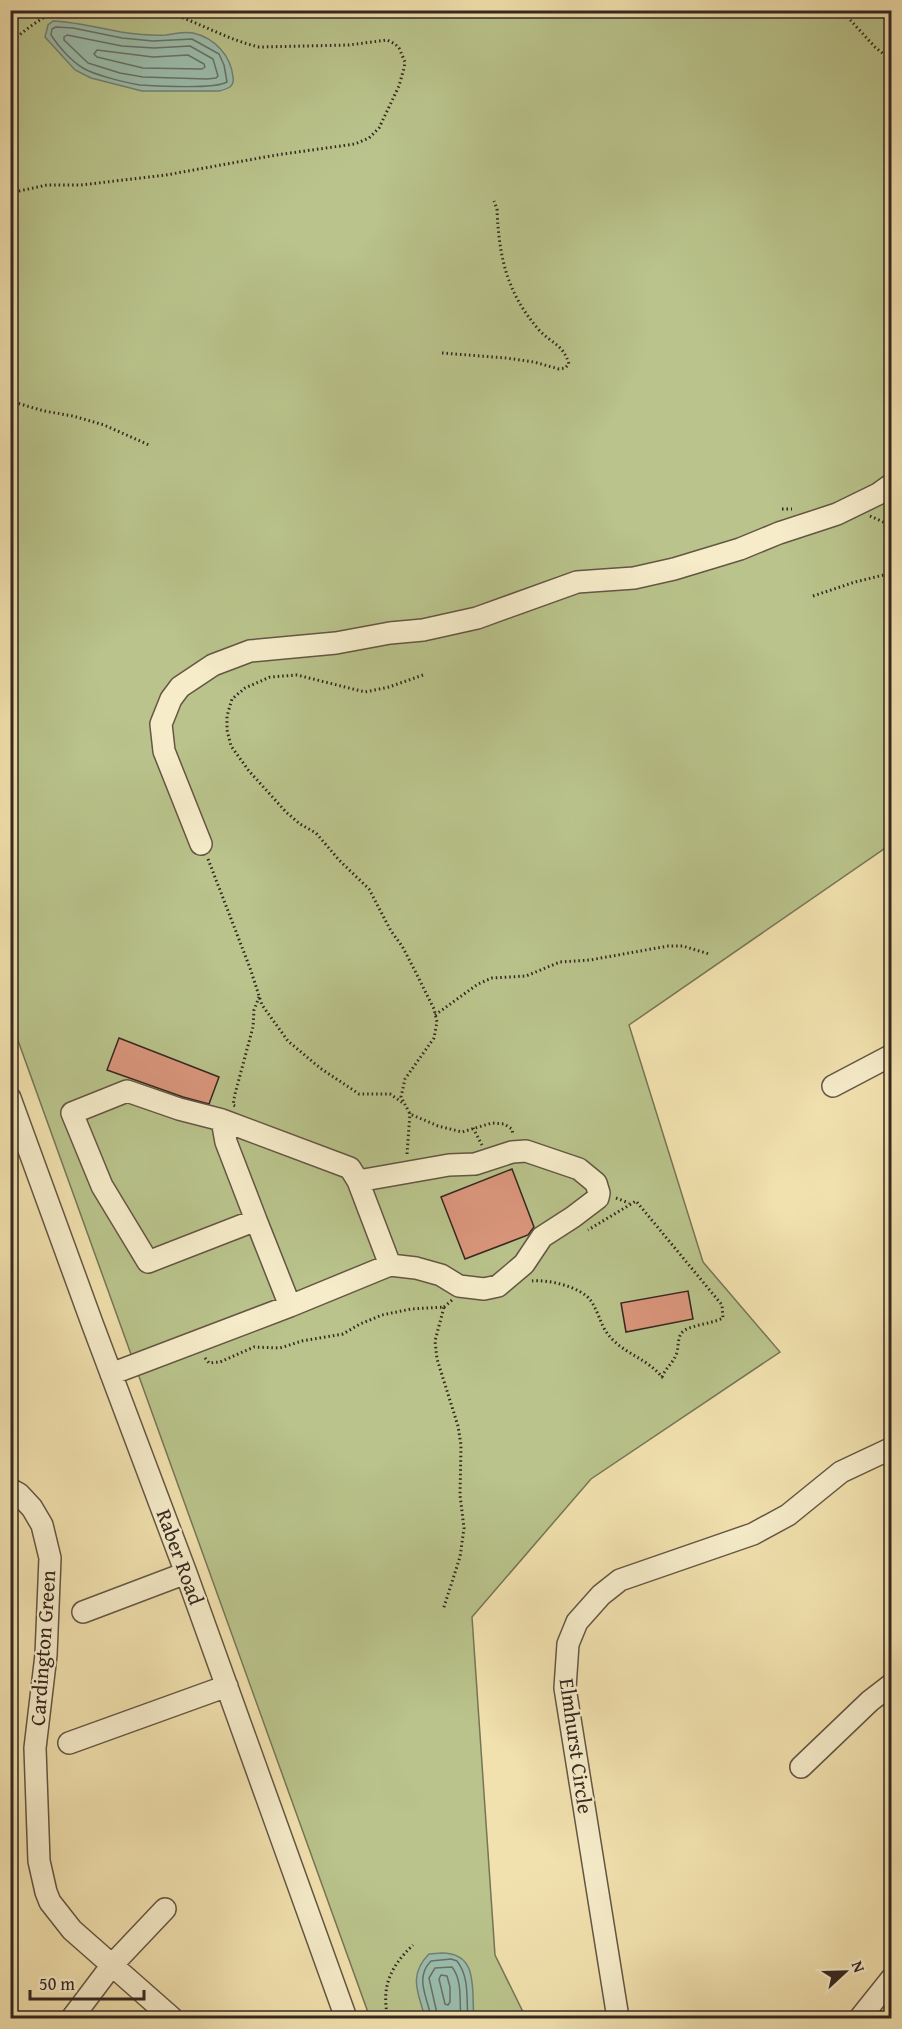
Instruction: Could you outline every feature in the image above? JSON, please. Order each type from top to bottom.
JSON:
[{"type":"street","points":[[201,844],[164,752],[161,724],[171,699],[180,687],[213,665],[250,651],[336,643],[432,628],[477,618],[577,582],[634,578],[674,569],[740,549],[779,533],[837,514],[878,494],[891,484]]},
{"type":"street","points":[[833,1086],[891,1055]]},
{"type":"street","points":[[256,1220],[148,1262],[102,1186],[72,1113],[127,1091],[179,1109],[222,1120],[350,1168],[358,1181],[390,1265]]},
{"type":"street","name":"Raber Road","points":[[10,1098],[17,1138],[111,1374],[186,1573],[346,2019]]},
{"type":"street","points":[[222,1120],[226,1142],[290,1306]]},
{"type":"street","points":[[111,1374],[390,1265],[416,1268],[441,1275],[459,1286],[484,1289],[498,1286],[524,1264],[542,1237],[598,1198],[599,1193],[596,1183],[579,1169],[526,1151],[512,1152],[475,1164],[449,1165],[358,1181]]},
{"type":"street","name":"Elmhurst Circle","points":[[618,2019],[565,1688],[568,1644],[577,1622],[601,1595],[620,1580],[753,1534],[789,1515],[841,1472],[891,1448]]},
{"type":"street","name":"Cardington Green","points":[[10,1489],[19,1494],[32,1508],[42,1525],[50,1558],[46,1655],[35,1748],[40,1875],[50,1902],[62,1919],[172,2019]]},
{"type":"street","points":[[83,1612],[186,1573]]},
{"type":"street","points":[[801,1767],[891,1684]]},
{"type":"street","points":[[69,1743],[227,1686]]},
{"type":"street","points":[[72,2019],[112,1965],[165,1909]]},
{"type":"street","points":[[860,2019],[891,1978]]},
{"type":"path","points":[[10,43],[42,19],[61,10]]},
{"type":"path","points":[[10,193],[47,185],[81,185],[166,174],[355,144],[369,138],[379,128],[403,77],[405,62],[395,44],[387,40],[349,45],[259,46],[244,43],[159,10]]},
{"type":"path","points":[[842,10],[875,47],[891,61]]},
{"type":"path","points":[[442,352],[534,362],[558,369],[565,368],[569,364],[563,348],[540,331],[515,298],[507,281],[494,201]]},
{"type":"path","points":[[10,401],[104,425],[149,445]]},
{"type":"path","points":[[813,596],[891,573]]},
{"type":"path","points":[[404,1174],[410,1114],[401,1097],[405,1079],[434,1038],[437,1022],[435,1015],[402,946],[390,931],[369,889],[339,860],[316,833],[300,824],[286,812],[239,759],[231,746],[226,730],[232,699],[245,688],[270,677],[303,676],[365,692],[389,687],[423,675]]},
{"type":"path","points":[[201,844],[250,968],[262,1005],[288,1041],[306,1057],[359,1094],[390,1094],[402,1101],[410,1114],[438,1126],[462,1132],[492,1123],[504,1124],[512,1129],[513,1137]]},
{"type":"path","points":[[435,1015],[478,984],[492,978],[526,976],[560,962],[602,958],[668,946],[683,946],[710,954]]},
{"type":"path","points":[[243,1109],[233,1105],[259,995]]},
{"type":"path","points":[[473,1128],[481,1144],[490,1150]]},
{"type":"path","points":[[525,1284],[542,1280],[569,1287],[590,1298],[598,1313],[602,1328],[610,1338],[621,1348],[652,1365],[662,1377],[673,1363],[679,1337],[685,1330],[723,1318],[722,1305],[636,1201],[582,1233]]},
{"type":"path","points":[[531,1281],[537,1272]]},
{"type":"path","points":[[197,1340],[200,1353],[209,1363],[220,1362],[254,1347],[280,1348],[302,1341],[343,1334],[382,1315],[411,1309],[444,1307],[455,1298]]},
{"type":"path","points":[[443,1610],[460,1557],[464,1528],[460,1495],[461,1445],[458,1426],[437,1359],[435,1341],[444,1307]]},
{"type":"path","points":[[388,2019],[385,1997],[390,1975],[396,1962],[413,1945]]},
{"type":"green space","points":[[10,11],[891,11],[891,844],[629,1025],[703,1262],[780,1352],[591,1479],[472,1617],[495,1955],[526,2018],[370,2018],[11,1021]]},
{"type":"water","points":[[53,21],[137,34],[160,35],[186,32],[201,35],[215,44],[225,55],[232,69],[233,83],[219,91],[142,91],[91,78],[75,70],[45,37],[48,25]]},
{"type":"water","points":[[429,1954],[454,1955],[463,1960],[468,1967],[473,1986],[474,2018],[425,2017],[416,1984],[419,1969]]},
{"type":"building","points":[[119,1038],[219,1077],[209,1104],[107,1070]]},
{"type":"building","points":[[512,1169],[534,1227],[528,1235],[465,1259],[441,1197]]},
{"type":"building","points":[[688,1291],[693,1319],[626,1332],[621,1303]]}]
